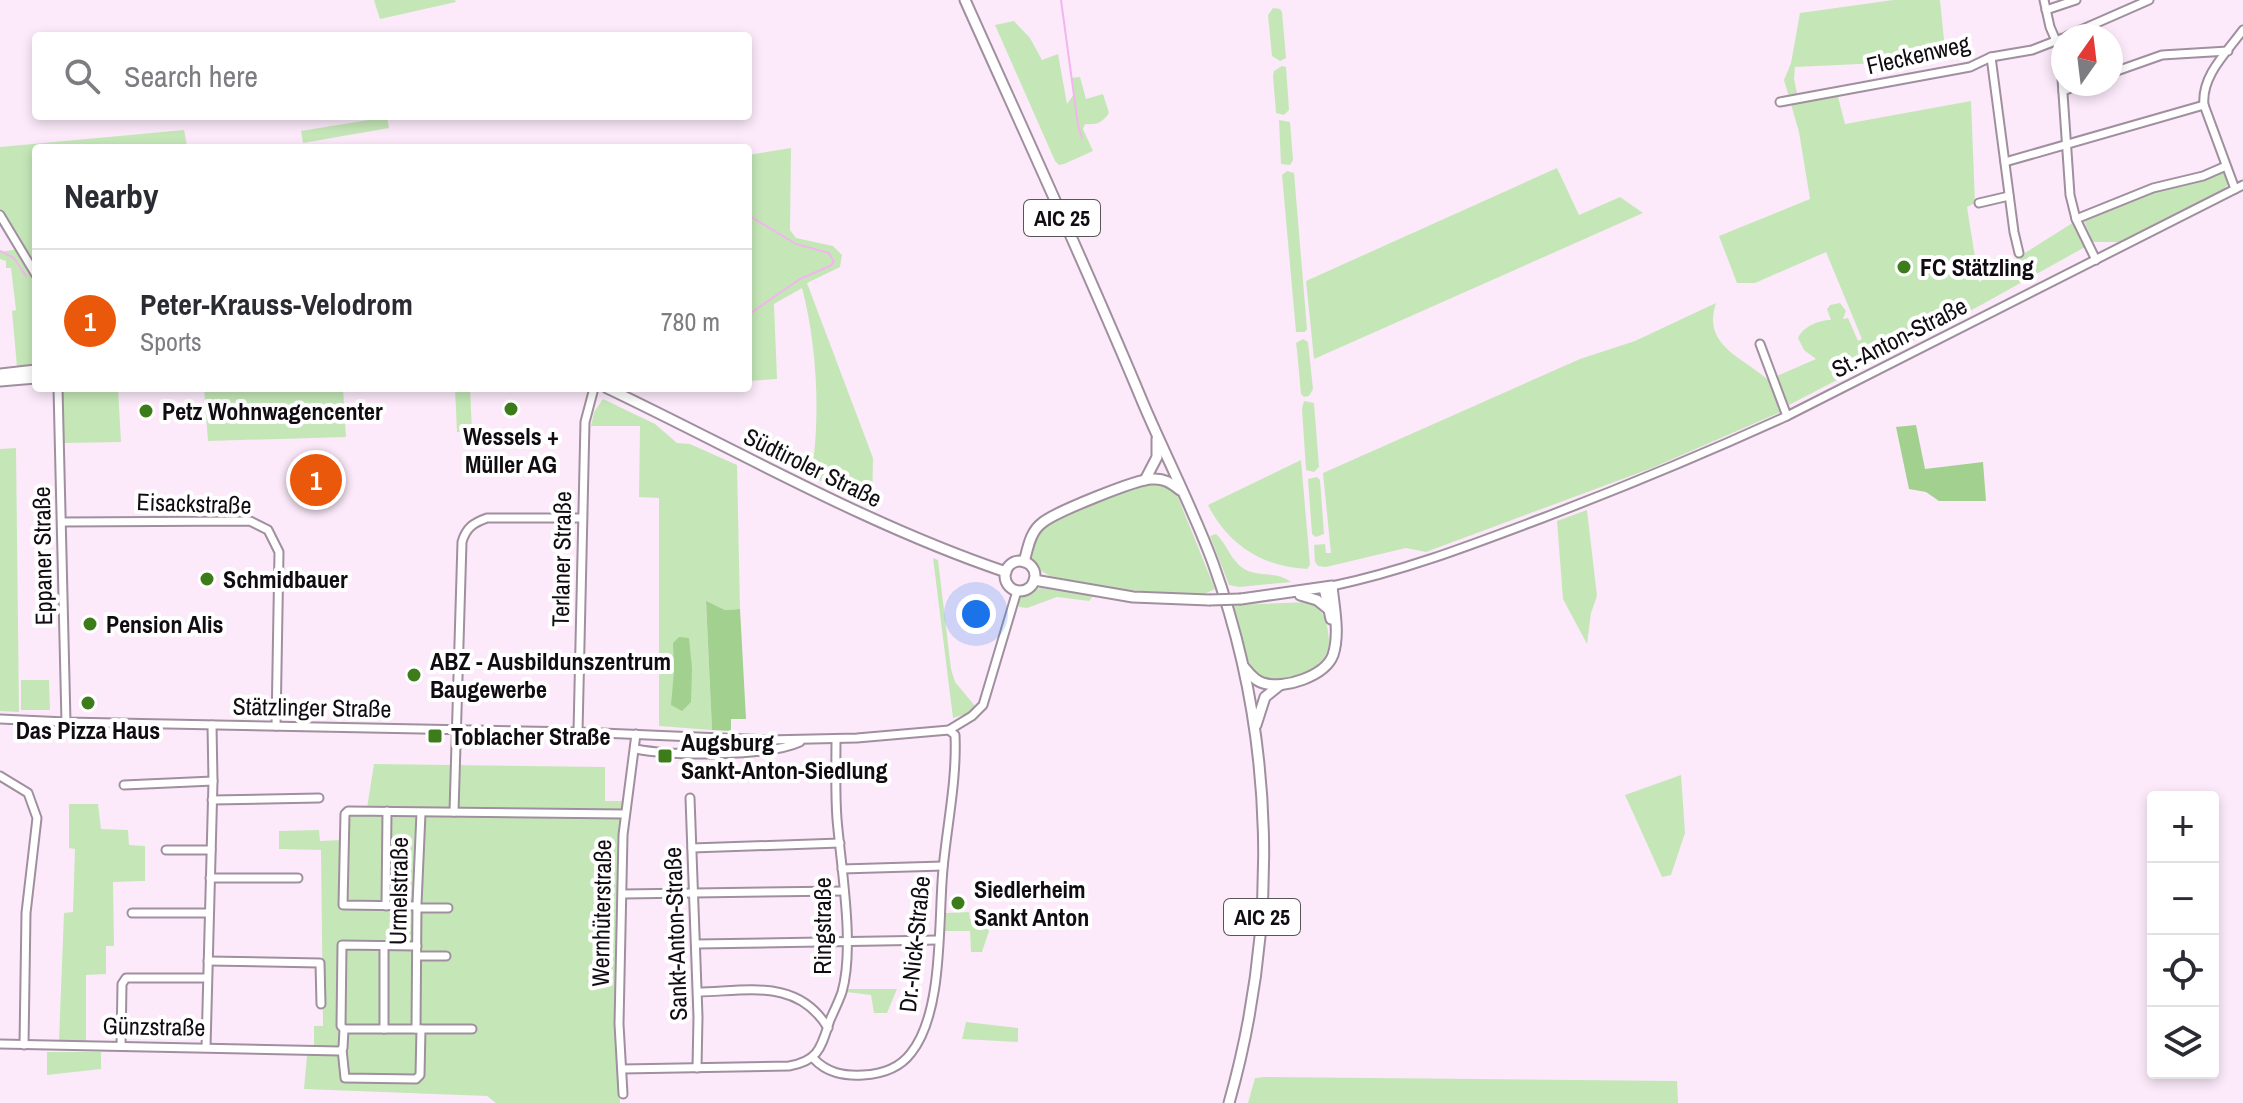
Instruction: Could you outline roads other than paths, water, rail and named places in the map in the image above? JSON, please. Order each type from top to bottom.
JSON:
[{"type":"main road","name":"AIC 25","points":[[965,0],[1183,492],[1212,562],[1244,667],[1255,728],[1265,833],[1264,900],[1258,975],[1243,1055],[1229,1103]]},
{"type":"main road","points":[[0,374],[32,370]]},
{"type":"main road","points":[[0,381],[32,378]]},
{"type":"main road","name":"Südtiroler Straße","points":[[615,392],[869,517],[963,558],[1006,572]]},
{"type":"main road","points":[[1145,480],[1157,457],[1157,436]]},
{"type":"main road","points":[[1024,562],[1031,537],[1041,523],[1145,480],[1164,480],[1183,492]]},
{"type":"main road","points":[[1024,562],[1033,569],[1034,580],[1027,589],[1017,591],[1007,583],[1006,572],[1012,563],[1024,562]]},
{"type":"main road","points":[[1034,580],[1133,597],[1209,600],[1289,594],[1333,586]]},
{"type":"main road","points":[[1244,667],[1263,683],[1282,684],[1311,677],[1328,664],[1336,634],[1333,586]]},
{"type":"main road","points":[[1333,586],[1327,608],[1336,634]]},
{"type":"main road","points":[[1289,594],[1311,597],[1327,608]]},
{"type":"main road","points":[[1255,728],[1265,697],[1282,684]]},
{"type":"street","points":[[2044,0],[2054,24]]},
{"type":"street","points":[[2046,10],[2076,0]]},
{"type":"street","name":"Fleckenweg","points":[[2094,24],[2149,0]]},
{"type":"street","points":[[2239,187],[2226,166],[2204,105],[2205,85],[2243,30]]},
{"type":"street","name":"Fleckenweg","points":[[1780,102],[1961,69],[1991,57],[2032,50],[2051,42]]},
{"type":"street","points":[[2123,69],[2172,53],[2228,51]]},
{"type":"street","points":[[1991,57],[2019,253]]},
{"type":"street","points":[[2063,96],[2070,195],[2076,219],[2096,260]]},
{"type":"street","points":[[2005,162],[2204,105]]},
{"type":"street","points":[[2076,219],[2153,188],[2203,176],[2226,166]]},
{"type":"street","name":"St.-Anton-Straße","points":[[1333,586],[1389,574],[1463,549],[1663,471],[1787,416],[2239,187]]},
{"type":"street","points":[[1979,203],[2009,196]]},
{"type":"street","points":[[0,215],[32,268]]},
{"type":"street","points":[[1760,344],[1787,416]]},
{"type":"street","name":"Eppaner Straße","points":[[58,392],[66,722]]},
{"type":"street","name":"Terlaner Straße","points":[[578,732],[585,422],[593,392]]},
{"type":"street","points":[[454,812],[464,534],[474,523],[487,518],[582,518]]},
{"type":"street","name":"Eisackstraße","points":[[62,522],[250,521],[268,530],[279,552],[276,726]]},
{"type":"street","name":"Stätzlinger Straße","points":[[636,749],[678,753],[949,730],[983,705],[987,697],[1017,591]]},
{"type":"street","name":"Stätzlinger Straße","points":[[0,719],[578,732],[768,744]]},
{"type":"street","points":[[206,1047],[212,725]]},
{"type":"street","name":"Dr.-Nick-Straße","points":[[813,1058],[827,1070],[851,1075],[888,1071],[904,1061],[917,1045],[930,1013],[938,940],[955,746],[955,735],[949,730]]},
{"type":"street","name":"Wernhüterstraße","points":[[623,1094],[619,969],[624,814],[636,734]]},
{"type":"street","name":"Ringstraße","points":[[813,1058],[822,1046],[842,991],[846,941],[836,739]]},
{"type":"street","points":[[0,776],[28,793],[37,818],[26,913],[24,1045]]},
{"type":"street","points":[[124,785],[213,781]]},
{"type":"street","points":[[212,800],[319,798]]},
{"type":"street","name":"Sankt-Anton-Straße","points":[[690,798],[697,944],[697,1068]]},
{"type":"street","points":[[421,813],[348,811],[345,814],[343,905],[448,908]]},
{"type":"street","points":[[386,906],[387,811]]},
{"type":"street","name":"Urmelstraße","points":[[342,1049],[345,1078],[416,1079],[420,1075],[417,907],[421,813],[624,814]]},
{"type":"street","points":[[692,848],[840,843]]},
{"type":"street","points":[[166,850],[211,850]]},
{"type":"street","points":[[842,869],[943,866]]},
{"type":"street","points":[[210,878],[298,878]]},
{"type":"street","points":[[623,894],[844,891]]},
{"type":"street","points":[[132,913],[209,913]]},
{"type":"street","points":[[697,944],[938,940]]},
{"type":"street","points":[[342,1049],[342,945],[417,946]]},
{"type":"street","points":[[384,946],[384,1029]]},
{"type":"street","points":[[417,956],[446,956]]},
{"type":"street","points":[[208,961],[320,963],[321,1004]]},
{"type":"street","points":[[121,1046],[122,984],[126,978],[207,978]]},
{"type":"street","points":[[698,992],[781,991],[820,1015],[828,1028]]},
{"type":"street","points":[[820,1015],[832,1015]]},
{"type":"street","points":[[344,1029],[472,1029]]},
{"type":"street","name":"Günzstraße","points":[[0,1044],[342,1049]]},
{"type":"street","points":[[622,1069],[789,1066],[804,1064],[813,1058]]},
{"type":"waterway","points":[[1061,0],[1082,138]]},
{"type":"waterway","points":[[752,217],[796,244],[829,253],[834,262],[800,279],[752,312]]},
{"type":"waterway","points":[[0,251],[14,258],[26,276]]},
{"type":"place","name":"FC Stätzling","points":[[1904,267]]},
{"type":"place","name":"Wessels + Müller AG","points":[[511,409]]},
{"type":"place","name":"Petz Wohnwagencenter","points":[[146,411]]},
{"type":"place","name":"Peter-Krauss-Velodrom","points":[[316,480]]},
{"type":"place","name":"Schmidbauer","points":[[207,579]]},
{"type":"place","name":"Pension Alis","points":[[90,624]]},
{"type":"place","name":"ABZ - Ausbildunszentrum Baugewerbe","points":[[414,675]]},
{"type":"place","name":"Das Pizza Haus","points":[[88,703]]},
{"type":"place","name":"Toblacher Straße","points":[[435,736]]},
{"type":"place","name":"Augsburg Sankt-Anton-Siedlung","points":[[665,756]]},
{"type":"place","name":"Siedlerheim Sankt Anton","points":[[958,903]]}]
